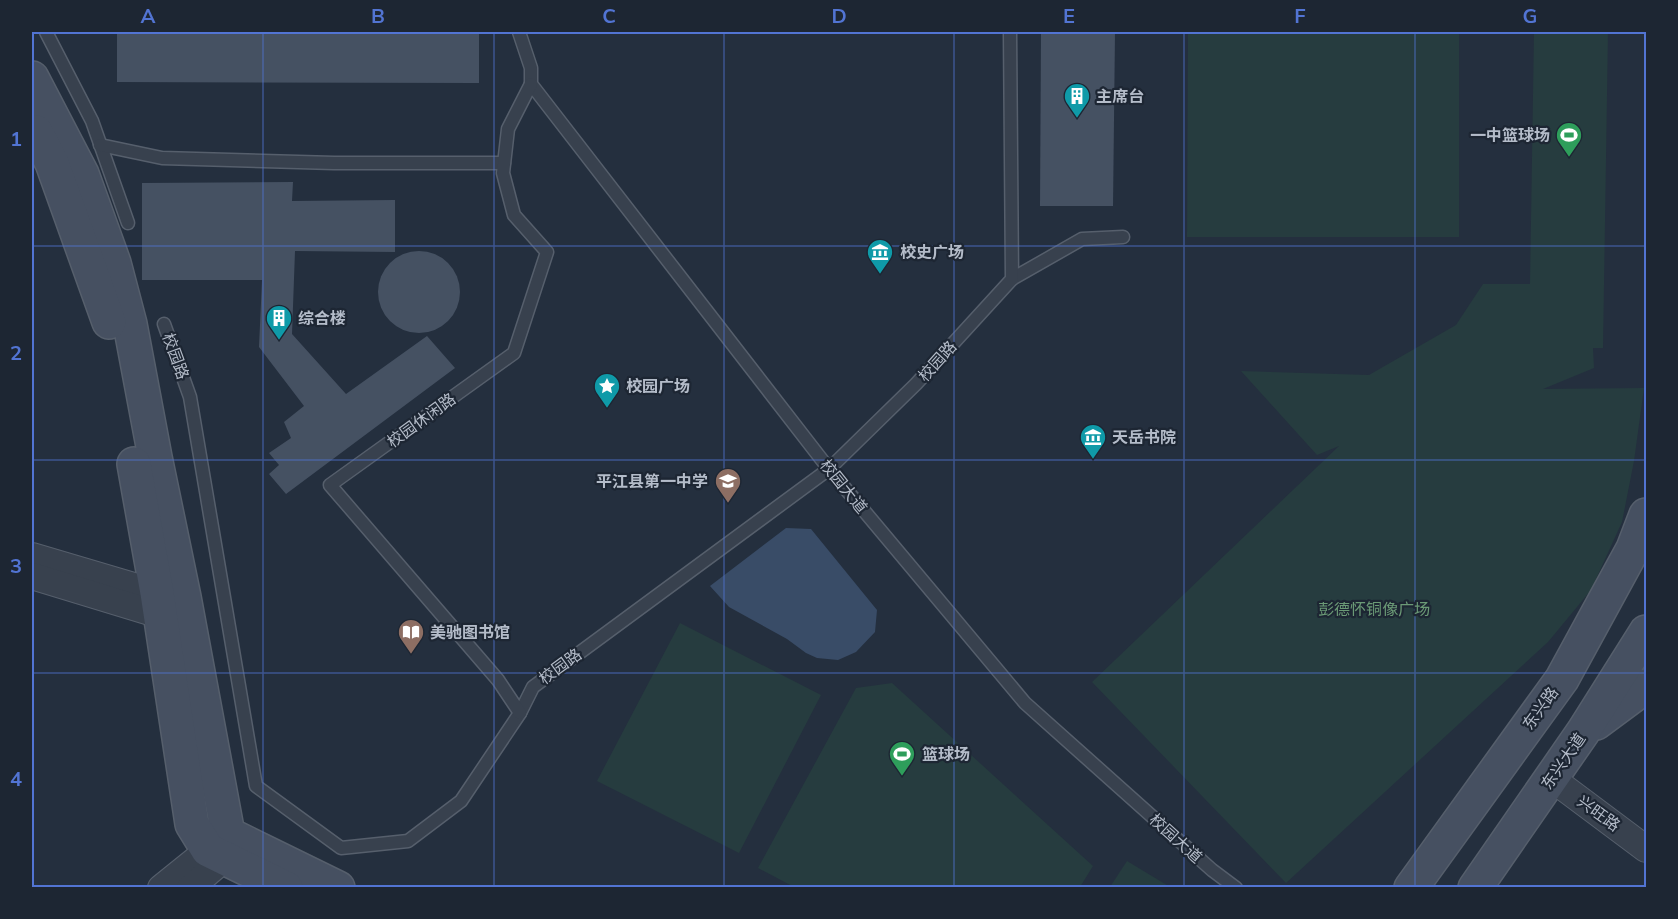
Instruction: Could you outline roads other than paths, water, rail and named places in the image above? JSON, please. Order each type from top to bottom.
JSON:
[{"type":"street","points":[[32,78],[82,174],[114,263],[130,324],[172,606]]},
{"type":"street","points":[[32,123],[52,163],[108,316],[228,847],[286,888]]},
{"type":"street","name":"东兴路","points":[[1412,888],[1562,679],[1640,551],[1647,515]]},
{"type":"street","points":[[32,555],[172,606]]},
{"type":"street","points":[[32,576],[172,606]]},
{"type":"street","name":"东兴大道","points":[[1475,888],[1583,732],[1647,632]]},
{"type":"street","points":[[1583,732],[1647,686]]},
{"type":"street","name":"兴旺路","points":[[1551,778],[1647,849]]},
{"type":"street","points":[[161,888],[228,847]]},
{"type":"street","points":[[190,888],[228,847]]},
{"type":"street","points":[[228,847],[338,888]]},
{"type":"lane","points":[[46,32],[92,121],[128,223]]},
{"type":"lane","name":"校园大道","points":[[519,32],[531,68],[531,84],[830,469],[1025,703],[1212,870],[1236,888]]},
{"type":"lane","points":[[1010,32],[1012,279]]},
{"type":"lane","name":"校园休闲路","points":[[520,713],[498,680],[330,485],[514,353],[548,252],[514,215],[503,173],[508,129],[531,84]]},
{"type":"lane","points":[[100,145],[162,158],[334,163],[504,163]]},
{"type":"lane","name":"校园路","points":[[164,324],[190,397],[256,786],[341,848],[408,842],[461,801],[520,713],[533,687],[830,469],[916,384],[1012,279],[1082,239],[1123,237]]},
{"type":"water","points":[[786,528],[811,529],[877,610],[875,632],[856,652],[838,660],[817,658],[729,607],[710,586]]},
{"type":"place","name":"主席台","points":[[1077,119]]},
{"type":"place","name":"一中篮球场","points":[[1569,158]]},
{"type":"place","name":"校史广场","points":[[880,275]]},
{"type":"place","name":"综合楼","points":[[279,341]]},
{"type":"place","name":"校园广场","points":[[607,409]]},
{"type":"place","name":"天岳书院","points":[[1093,460]]},
{"type":"place","name":"平江县第一中学","points":[[728,504]]},
{"type":"place","name":"美驰图书馆","points":[[411,655]]},
{"type":"place","name":"篮球场","points":[[902,777]]},
{"type":"park label","name":"彭德怀铜像广场","points":[[1374,609]]}]
